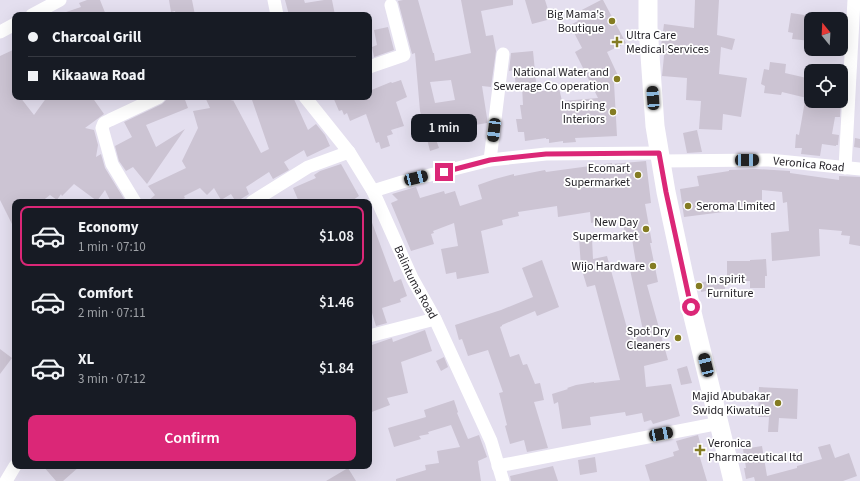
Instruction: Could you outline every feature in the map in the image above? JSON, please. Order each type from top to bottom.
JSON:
[{"type":"main road","points":[[648,0],[648,27],[655,126],[666,192],[690,304],[734,481]]},
{"type":"street","points":[[38,12],[60,0]]},
{"type":"street","points":[[274,0],[276,12]]},
{"type":"street","points":[[845,168],[854,0]]},
{"type":"street","points":[[372,66],[404,55],[391,5]]},
{"type":"street","points":[[0,32],[12,26]]},
{"type":"street","points":[[490,160],[503,54]]},
{"type":"street","points":[[133,199],[112,164],[102,128],[104,123],[153,100]]},
{"type":"street","name":"Balintuma Road","points":[[307,100],[349,152],[373,191],[412,278],[435,319],[491,441],[503,481]]},
{"type":"street","points":[[257,199],[308,168],[349,152]]},
{"type":"street","name":"Veronica Road","points":[[373,191],[402,182],[490,160],[546,154],[769,160],[860,170]]},
{"type":"street","points":[[372,335],[435,319]]},
{"type":"street","points":[[498,466],[720,423]]},
{"type":"street","points":[[6,481],[13,469]]},
{"type":"building","points":[[87,0],[100,0],[105,12],[66,12],[81,7],[79,3]]},
{"type":"building","points":[[169,0],[192,0],[194,12],[171,12]]},
{"type":"building","points":[[285,0],[304,0],[305,3],[332,0],[334,12],[288,12]]},
{"type":"building","points":[[418,0],[435,61],[471,53],[461,0],[513,0],[513,5],[481,11],[486,36],[493,35],[496,51],[491,87],[482,86],[487,123],[457,128],[456,122],[431,126],[439,148],[430,151],[420,111],[415,53],[412,54],[398,1]],"holes":[[[451,80],[455,100],[435,103],[430,82]]]},
{"type":"building","points":[[525,0],[545,0],[551,19],[532,24]]},
{"type":"building","points":[[603,0],[626,43],[607,52],[620,80],[614,83],[617,136],[575,138],[576,142],[563,143],[563,141],[549,143],[549,139],[546,138],[525,141],[524,132],[518,132],[516,119],[522,119],[520,105],[523,105],[522,86],[516,87],[514,70],[509,71],[511,53],[533,51],[537,92],[559,88],[562,101],[598,98],[575,52],[582,48],[570,25],[578,21],[574,14]]},
{"type":"building","points":[[695,0],[719,0],[717,35],[735,39],[732,50],[721,47],[719,74],[747,78],[741,117],[723,114],[722,130],[699,129],[701,101],[686,100],[687,78],[662,76],[665,46],[661,46],[664,24],[694,28]]},
{"type":"building","points":[[791,13],[804,15],[804,40],[792,39],[793,33],[788,32]]},
{"type":"building","points":[[388,27],[394,50],[374,57],[372,47],[377,45],[374,30]]},
{"type":"building","points":[[12,50],[12,100],[22,100],[34,115],[45,100],[94,100],[104,114],[85,128],[94,130],[98,145],[96,157],[101,154],[105,168],[124,199],[110,199],[105,190],[98,199],[94,199],[74,184],[62,196],[61,194],[58,199],[50,195],[45,199],[12,199],[12,224],[0,200],[0,56]]},
{"type":"building","points":[[770,62],[786,64],[785,73],[804,77],[804,97],[782,92],[781,95],[764,93],[765,86],[761,84],[764,69],[769,70]]},
{"type":"building","points":[[401,80],[407,97],[396,102],[404,126],[391,130],[393,134],[387,136],[390,146],[381,149],[379,142],[376,143],[366,114],[350,121],[347,113],[344,115],[342,110],[339,111],[334,100],[372,100],[372,90],[391,82]]},
{"type":"building","points":[[166,100],[185,100],[188,108],[146,125],[156,147],[185,129],[147,184],[133,167],[126,171],[119,161],[115,146],[132,137],[124,122],[162,104]]},
{"type":"building","points":[[206,100],[233,100],[261,153],[269,149],[252,100],[294,100],[308,130],[316,124],[325,135],[330,146],[307,157],[304,150],[284,162],[289,170],[273,179],[269,172],[246,187],[249,194],[241,199],[234,199],[231,194],[220,199],[214,188],[207,195],[200,188],[184,196],[185,198],[183,199],[150,199],[155,195],[148,186],[186,168],[182,161],[198,128],[193,111],[210,108]]},
{"type":"building","points":[[804,107],[804,108],[841,108],[840,117],[835,117],[832,134],[839,135],[838,145],[822,144],[820,156],[801,154],[802,148],[795,148],[796,134],[799,135]]},
{"type":"building","points":[[697,130],[702,152],[687,153],[683,133]]},
{"type":"building","points":[[855,138],[860,139],[860,148],[854,147]]},
{"type":"building","points":[[646,161],[651,203],[645,204],[652,243],[650,243],[658,282],[647,285],[668,360],[644,366],[646,387],[671,384],[680,416],[653,424],[651,420],[644,422],[642,413],[626,416],[625,412],[590,417],[591,425],[562,429],[558,402],[554,404],[552,394],[576,385],[620,380],[595,285],[587,287],[581,267],[579,238],[592,238],[593,259],[607,256],[630,339],[644,335],[629,265],[636,263],[632,239],[626,240],[622,217],[591,223],[590,212],[558,217],[557,206],[518,212],[519,216],[502,220],[503,225],[481,231],[489,273],[457,279],[456,272],[446,274],[441,249],[458,246],[454,223],[433,231],[434,233],[431,234],[434,244],[411,251],[391,203],[398,200],[392,194],[416,187],[420,198],[444,191],[445,194],[455,191],[460,206],[482,199],[478,185],[514,174],[514,176],[545,170],[546,172],[612,163]]},
{"type":"building","points":[[341,164],[359,196],[354,199],[298,199],[293,188],[316,178],[314,175],[320,171]]},
{"type":"building","points":[[756,169],[790,171],[790,173],[839,180],[839,176],[860,177],[860,246],[849,244],[850,236],[841,235],[842,231],[819,229],[820,256],[772,261],[771,233],[789,231],[787,202],[783,203],[782,192],[762,190],[762,206],[730,207],[731,211],[684,217],[680,189],[699,186],[697,176],[729,170]]},
{"type":"building","points":[[372,222],[394,282],[401,279],[407,296],[400,299],[401,302],[382,308],[387,323],[376,326],[372,313]]},
{"type":"building","points":[[766,259],[767,276],[765,276],[765,288],[750,288],[750,281],[727,281],[727,261]]},
{"type":"building","points":[[542,260],[559,307],[537,316],[535,311],[500,327],[510,357],[519,354],[523,365],[527,364],[535,384],[540,383],[544,400],[534,402],[548,448],[527,452],[524,440],[510,444],[499,393],[503,392],[488,350],[468,356],[462,339],[459,340],[455,325],[501,310],[533,297],[522,268]]},
{"type":"building","points":[[725,280],[725,292],[706,294],[706,291],[701,292],[701,282]]},
{"type":"building","points":[[425,330],[432,351],[401,362],[408,393],[387,398],[390,405],[372,412],[372,345],[392,338],[393,342]]},
{"type":"building","points":[[0,349],[12,358],[0,374]]},
{"type":"building","points":[[444,357],[448,367],[441,371],[436,361]]},
{"type":"building","points":[[687,366],[692,383],[681,385],[677,369]]},
{"type":"building","name":"Majid Abubakar Swidq Kiwatule","points":[[759,387],[798,389],[797,419],[779,418],[778,432],[768,432],[769,417],[758,417]]},
{"type":"building","points":[[454,400],[457,413],[468,439],[479,435],[487,457],[478,461],[481,481],[396,481],[396,479],[426,470],[425,465],[439,463],[437,451],[460,447],[451,425],[428,432],[429,434],[419,436],[421,439],[394,447],[388,428],[426,417],[424,410]]},
{"type":"building","points":[[698,435],[702,450],[698,451],[707,481],[650,481],[645,465],[674,456],[673,452],[679,450],[676,441]]},
{"type":"building","points":[[830,444],[835,458],[849,453],[857,476],[843,481],[755,481],[754,477],[746,479],[743,449],[762,446],[767,476],[797,468],[797,466],[822,459],[818,447]]},
{"type":"building","points":[[595,457],[597,472],[580,475],[578,460]]},
{"type":"building","points":[[553,466],[558,481],[511,481],[510,476]]},
{"type":"building","points":[[46,469],[77,469],[63,481],[56,481]]},
{"type":"building","points":[[349,469],[356,481],[326,481]]},
{"type":"place","name":"Big Mama's Boutique","points":[[612,21]]},
{"type":"place","name":"Ultra Care Medical Services","points":[[617,42]]},
{"type":"place","name":"National Water and Sewerage Co operation","points":[[617,79]]},
{"type":"place","name":"Inspiring Interiors","points":[[613,112]]},
{"type":"place","name":"Ecomart Supermarket","points":[[638,175]]},
{"type":"place","name":"Seroma Limited","points":[[688,206]]},
{"type":"place","name":"New Day Supermarket","points":[[646,229]]},
{"type":"place","name":"Wijo Hardware","points":[[653,266]]},
{"type":"place","name":"In spirit Furniture","points":[[699,286]]},
{"type":"place","name":"Spot Dry Cleaners","points":[[678,338]]},
{"type":"place","name":"Majid Abubakar Swidq Kiwatule","points":[[778,403]]},
{"type":"place","name":"Veronica Pharmaceutical ltd","points":[[700,450]]},
{"type":"route","points":[[444,172],[490,160],[546,154],[659,153],[691,307]]}]
